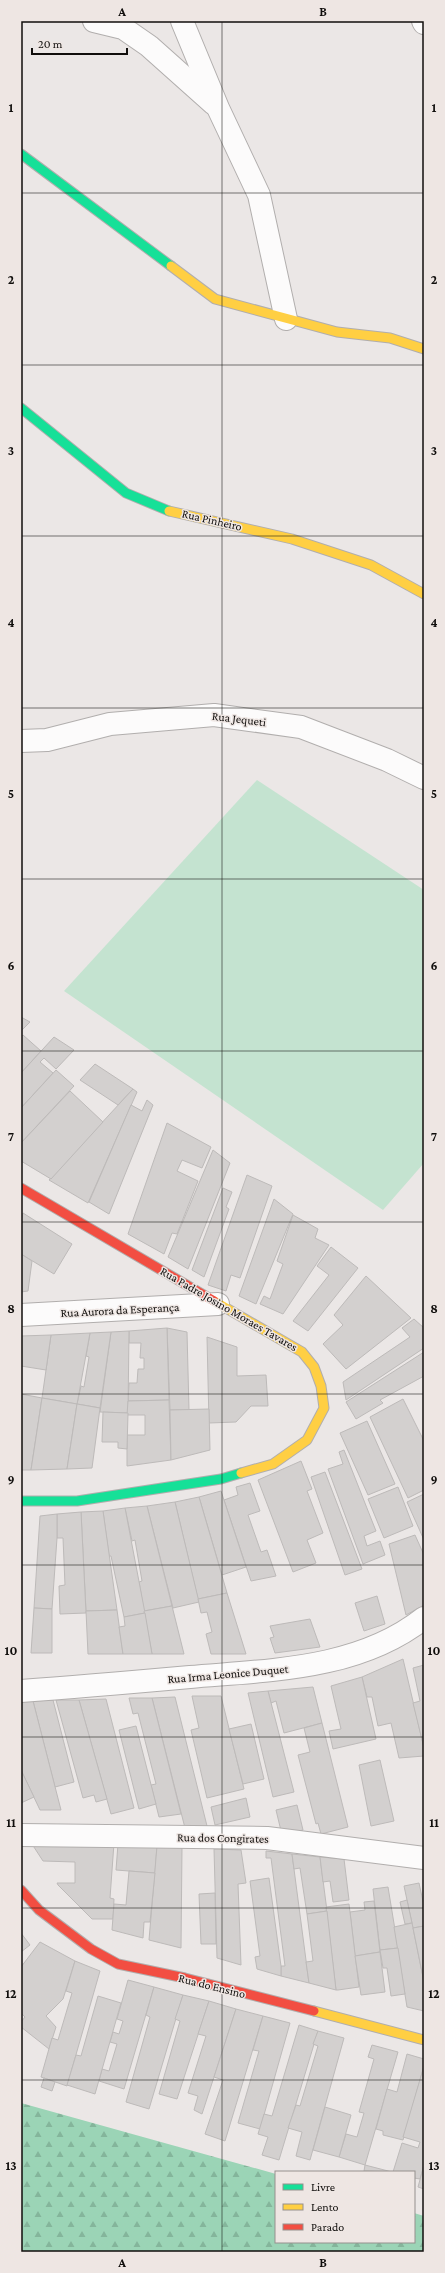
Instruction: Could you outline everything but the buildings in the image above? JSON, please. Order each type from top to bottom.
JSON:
[{"type":"street","points":[[94,21],[123,28],[149,46],[218,108]]},
{"type":"street","points":[[182,21],[218,108],[259,195],[286,319]]},
{"type":"street","points":[[21,154],[215,299],[337,332],[390,338],[424,349]]},
{"type":"street","name":"Rua Pinheiro","points":[[21,408],[126,494],[162,509],[292,538],[371,565],[424,594]]},
{"type":"street","name":"Rua Jequeti","points":[[21,741],[47,740],[110,724],[214,715],[301,727],[387,760],[424,778]]},
{"type":"street","name":"Rua Padre Josino Moraes Tavares","points":[[21,1188],[302,1352],[314,1366],[321,1386],[324,1408],[307,1440],[273,1464],[221,1479],[77,1500],[21,1501]]},
{"type":"street","name":"Rua Aurora da Esperança","points":[[21,1315],[218,1304]]},
{"type":"street","name":"Rua Irma Leonice Duquet","points":[[21,1691],[289,1669],[343,1658],[382,1644],[408,1630],[424,1618]]},
{"type":"street","name":"Rua dos Congirates","points":[[21,1835],[267,1838],[424,1858]]},
{"type":"street","name":"Rua do Ensino","points":[[21,1890],[39,1910],[91,1949],[118,1964],[192,1980],[424,2040]]},
{"type":"green space","points":[[257,780],[424,890],[424,1163],[383,1210],[64,991]]},
{"type":"green space","points":[[21,2103],[275,2174],[275,2243],[415,2243],[415,2213],[424,2216],[424,2252],[21,2252]]},
{"type":"traffic: fast","points":[[21,154],[171,266]]},
{"type":"traffic: fast","points":[[21,408],[126,493],[169,511]]},
{"type":"traffic: fast","points":[[21,1501],[77,1501],[221,1479],[241,1473]]},
{"type":"traffic: slow","points":[[171,266],[215,299],[337,332],[390,338],[424,349]]},
{"type":"traffic: slow","points":[[169,511],[292,539],[371,565],[424,594]]},
{"type":"traffic: slow","points":[[214,1301],[302,1352],[314,1367],[321,1386],[324,1408],[307,1440],[273,1464],[241,1473]]},
{"type":"traffic: slow","points":[[314,2011],[424,2040]]},
{"type":"traffic: jam","points":[[21,1188],[214,1301]]},
{"type":"traffic: jam","points":[[21,1890],[39,1910],[91,1949],[118,1964],[185,1978],[314,2011]]}]
